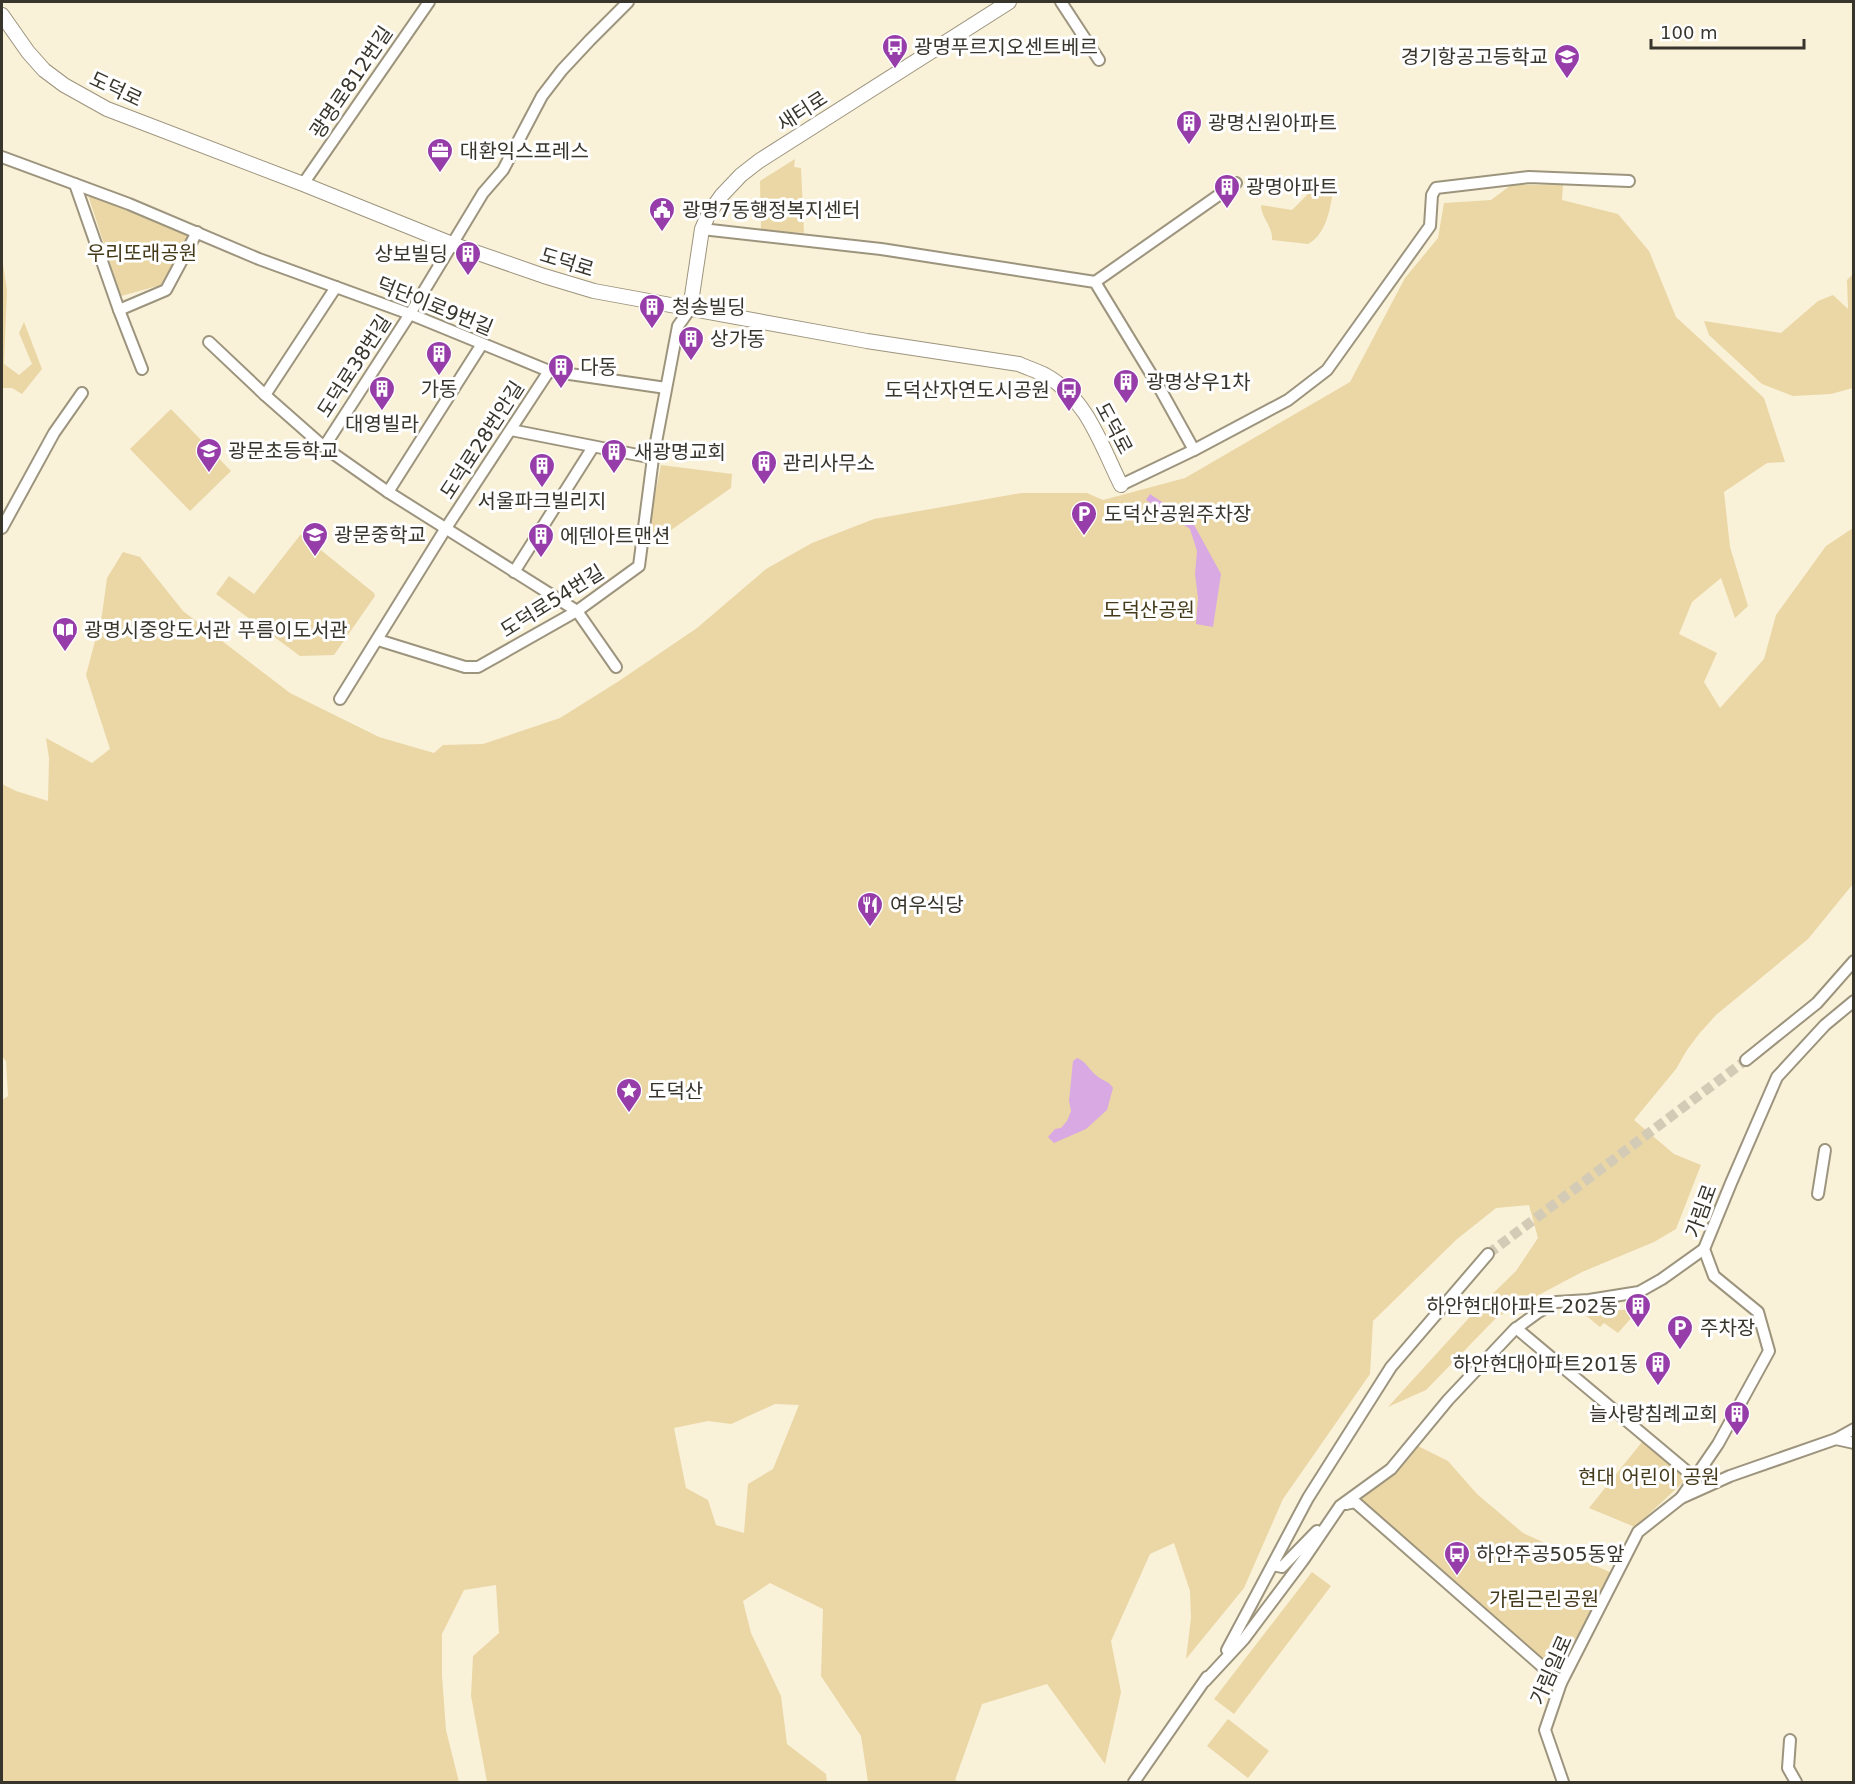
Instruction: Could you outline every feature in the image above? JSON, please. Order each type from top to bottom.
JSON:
[{"type":"street","name":"광명로812번길","points":[[303,184],[429,2]]},
{"type":"street","name":"도덕로38번길","points":[[324,447],[410,314],[483,193],[503,171],[542,96],[562,70],[628,2]]},
{"type":"street","name":"새터로","points":[[690,309],[702,229],[709,213],[722,195],[741,175],[759,161],[1009,2]]},
{"type":"street","points":[[1061,2],[1099,60]]},
{"type":"street","name":"도덕로","points":[[2,15],[44,70],[64,85],[107,109],[452,244],[544,276],[594,291],[690,309],[867,341],[1019,364],[1046,375],[1072,395],[1090,419],[1121,485]]},
{"type":"street","name":"덕단이로9번길","points":[[2,157],[129,204],[259,259],[410,314],[549,371],[666,388]]},
{"type":"street","points":[[1121,485],[1194,450],[1288,400],[1326,370],[1430,226],[1432,195],[1436,188],[1529,177],[1629,181]]},
{"type":"street","points":[[702,229],[882,249],[1095,282],[1236,183]]},
{"type":"street","points":[[75,184],[142,369]]},
{"type":"street","points":[[119,310],[166,290],[197,232]]},
{"type":"street","points":[[1095,282],[1159,387],[1194,450]]},
{"type":"street","points":[[265,395],[336,287]]},
{"type":"street","name":"도덕로54번길","points":[[378,640],[465,667],[478,667],[577,610],[639,566],[653,458],[678,326],[690,309]]},
{"type":"street","name":"도덕로28번안길","points":[[209,342],[324,447],[388,492],[577,610],[616,667]]},
{"type":"street","points":[[388,492],[482,344]]},
{"type":"street","name":"도덕로28번안길","points":[[340,699],[446,528],[549,371]]},
{"type":"street","points":[[2,528],[54,433],[82,393]]},
{"type":"street","points":[[511,430],[653,458]]},
{"type":"street","points":[[514,572],[593,447]]},
{"type":"street","points":[[1746,1060],[1816,1003],[1854,961]]},
{"type":"street","name":"가림로","points":[[1681,1498],[1718,1444],[1769,1351],[1758,1312],[1714,1276],[1704,1249],[1777,1077],[1825,1025],[1854,1001]]},
{"type":"street","points":[[1818,1194],[1825,1150]]},
{"type":"street","points":[[1273,1565],[1282,1567],[1340,1506],[1390,1469],[1448,1400],[1516,1329],[1537,1313],[1556,1302],[1589,1300],[1639,1292],[1662,1279],[1704,1249]]},
{"type":"street","points":[[1134,1782],[1233,1641],[1308,1498],[1391,1367],[1488,1254]]},
{"type":"street","points":[[1516,1329],[1695,1478]]},
{"type":"street","name":"가림일로","points":[[1563,1782],[1545,1730],[1561,1683],[1638,1532],[1681,1498],[1730,1476],[1836,1439],[1854,1429]]},
{"type":"street","points":[[1836,1439],[1854,1443]]},
{"type":"street","points":[[1205,1682],[1244,1639],[1304,1559],[1340,1506],[1355,1502],[1561,1683]]},
{"type":"street","points":[[1790,1740],[1788,1768],[1797,1782]]},
{"type":"green space","points":[[795,159],[794,167],[801,168],[804,233],[761,230],[760,181]]},
{"type":"green space","points":[[1317,179],[1335,180],[1328,216],[1321,232],[1308,244],[1272,240],[1271,230],[1261,205],[1292,210],[1317,185]]},
{"type":"green space","name":"도덕산공원","points":[[1511,185],[1563,185],[1562,200],[1618,214],[1649,251],[1676,317],[1764,398],[1785,462],[1767,463],[1724,492],[1730,547],[1748,606],[1735,618],[1721,578],[1692,602],[1679,634],[1717,653],[1704,682],[1720,708],[1764,659],[1776,615],[1826,546],[1853,528],[1853,884],[1808,939],[1716,1015],[1634,1120],[1674,1154],[1701,1165],[1676,1229],[1654,1242],[1582,1272],[1497,1317],[1426,1390],[1388,1407],[1478,1308],[1516,1271],[1538,1238],[1529,1205],[1496,1208],[1456,1240],[1373,1321],[1370,1374],[1283,1499],[1244,1588],[1186,1659],[1191,1618],[1190,1591],[1174,1543],[1150,1554],[1111,1641],[1121,1692],[1105,1764],[1047,1684],[982,1704],[955,1780],[961,1782],[868,1782],[861,1736],[821,1676],[823,1609],[770,1583],[743,1601],[751,1633],[781,1696],[787,1744],[826,1774],[827,1782],[487,1782],[471,1696],[473,1656],[499,1633],[496,1585],[464,1590],[442,1634],[446,1730],[459,1782],[2,1782],[2,1100],[8,1096],[6,1061],[2,1056],[2,784],[48,801],[49,758],[46,738],[92,763],[110,749],[86,675],[102,615],[107,578],[123,552],[140,557],[183,611],[290,693],[379,737],[434,753],[443,745],[483,744],[560,718],[697,628],[766,569],[812,543],[874,519],[1021,493],[1087,493],[1103,500],[1185,478],[1350,382],[1405,278],[1438,238],[1444,203],[1491,200]],"holes":[[[775,1404],[799,1405],[773,1469],[748,1484],[744,1533],[716,1525],[708,1500],[686,1488],[674,1428],[708,1421],[731,1424]]]},
{"type":"green space","name":"우리또래공원","points":[[88,195],[191,236],[161,285],[121,296]]},
{"type":"green space","points":[[2,258],[7,290],[4,364],[19,375],[32,364],[19,333],[24,322],[42,369],[22,394],[12,388],[2,388]]},
{"type":"green space","points":[[1853,274],[1853,388],[1831,394],[1793,396],[1762,384],[1709,335],[1704,321],[1781,333],[1818,301],[1833,295],[1848,309],[1847,280]]},
{"type":"green space","points":[[171,409],[231,471],[190,511],[130,449]]},
{"type":"green space","points":[[661,465],[732,474],[731,488],[644,549]]},
{"type":"green space","points":[[301,534],[375,596],[334,655],[300,656],[216,594],[229,576],[254,594]]},
{"type":"green space","points":[[1640,1308],[1618,1333],[1604,1323],[1600,1327],[1584,1314]]},
{"type":"green space","name":"현대 어린이 공원","points":[[1646,1437],[1691,1475],[1635,1527],[1589,1508]]},
{"type":"green space","name":"가림근린공원","points":[[1412,1443],[1448,1461],[1477,1494],[1523,1533],[1616,1575],[1561,1683],[1355,1502]]},
{"type":"green space","points":[[1312,1572],[1331,1586],[1234,1714],[1214,1699]]},
{"type":"green space","points":[[1228,1719],[1269,1751],[1248,1778],[1207,1746]]},
{"type":"shaded area","points":[[1150,494],[1193,523],[1221,574],[1213,627],[1196,624],[1197,551],[1190,529],[1146,500]]},
{"type":"shaded area","points":[[1077,1058],[1113,1088],[1107,1110],[1086,1129],[1054,1143],[1048,1137],[1055,1129],[1061,1128],[1071,1111],[1069,1101],[1073,1061]]},
{"type":"tunnel","points":[[1488,1254],[1746,1060]]},
{"type":"place","name":"광명푸르지오센트베르","points":[[895,70]]},
{"type":"place","name":"경기항공고등학교","points":[[1567,80]]},
{"type":"place","name":"광명신원아파트","points":[[1189,146]]},
{"type":"place","name":"대환익스프레스","points":[[440,174]]},
{"type":"place","name":"광명아파트","points":[[1227,210]]},
{"type":"place","name":"광명7동행정복지센터","points":[[662,233]]},
{"type":"place","name":"상보빌딩","points":[[468,277]]},
{"type":"place","name":"청송빌딩","points":[[652,330]]},
{"type":"place","name":"상가동","points":[[691,362]]},
{"type":"place","name":"가동","points":[[439,377]]},
{"type":"place","name":"다동","points":[[561,390]]},
{"type":"place","name":"광명상우1차","points":[[1126,405]]},
{"type":"place","name":"대영빌라","points":[[382,412]]},
{"type":"place","name":"도덕산자연도시공원","points":[[1069,413]]},
{"type":"place","name":"광문초등학교","points":[[209,474]]},
{"type":"place","name":"새광명교회","points":[[614,475]]},
{"type":"place","name":"관리사무소","points":[[764,486]]},
{"type":"place","name":"서울파크빌리지","points":[[542,489]]},
{"type":"place","name":"도덕산공원주차장","points":[[1084,537]]},
{"type":"place","name":"광문중학교","points":[[315,558]]},
{"type":"place","name":"에덴아트맨션","points":[[541,559]]},
{"type":"place","name":"광명시중앙도서관 푸름이도서관","points":[[65,653]]},
{"type":"place","name":"여우식당","points":[[870,928]]},
{"type":"place","name":"도덕산","points":[[629,1114]]},
{"type":"place","name":"하안현대아파트 202동","points":[[1638,1329]]},
{"type":"place","name":"주차장","points":[[1680,1351]]},
{"type":"place","name":"하안현대아파트201동","points":[[1658,1387]]},
{"type":"place","name":"늘사랑침례교회","points":[[1737,1437]]},
{"type":"place","name":"하안주공505동앞","points":[[1457,1577]]}]
